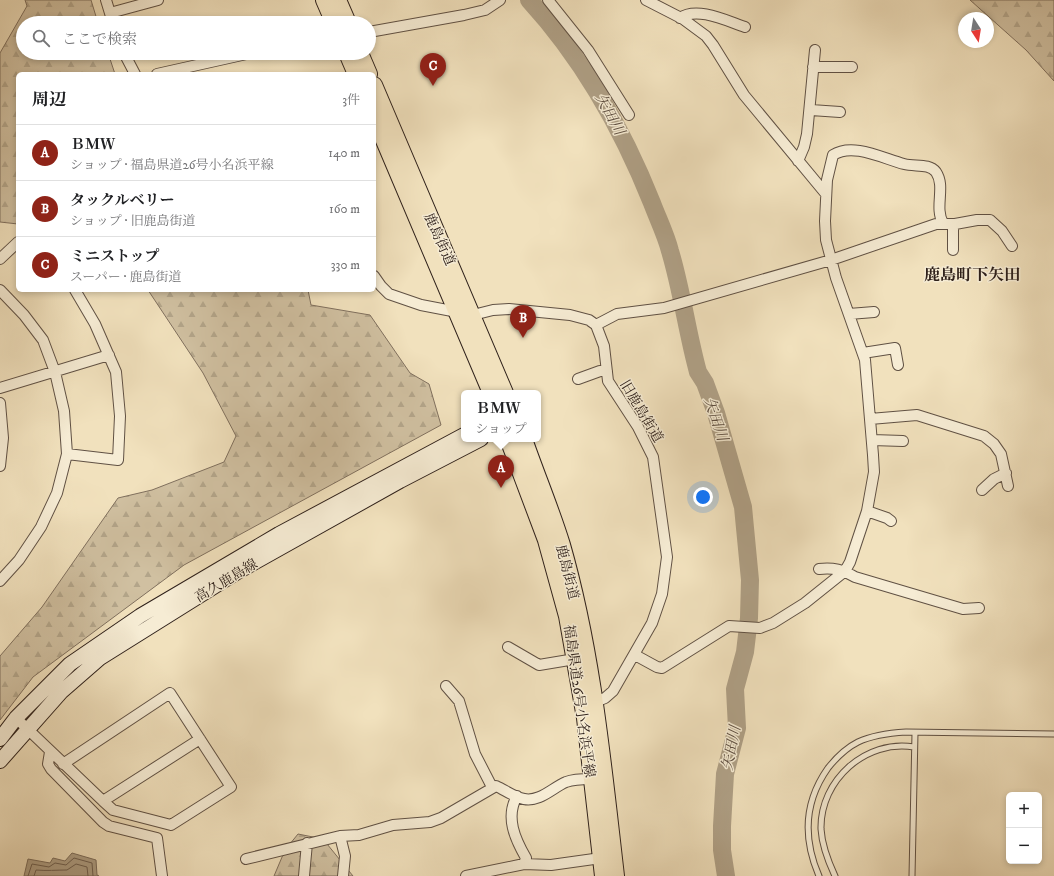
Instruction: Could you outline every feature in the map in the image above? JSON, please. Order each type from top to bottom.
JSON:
[{"type":"main road","points":[[324,0],[331,16]]},
{"type":"main road","points":[[338,0],[345,16]]},
{"type":"main road","points":[[350,60],[355,72]]},
{"type":"main road","points":[[363,60],[368,72]]},
{"type":"main road","name":"鹿島街道","points":[[376,90],[504,390]]},
{"type":"main road","points":[[376,122],[490,390]]},
{"type":"main road","name":"高久鹿島線","points":[[0,739],[16,718],[70,664],[140,616],[279,534],[461,437]]},
{"type":"main road","name":"高久鹿島線","points":[[0,761],[60,692],[100,658],[239,571],[400,481],[475,442]]},
{"type":"main road","name":"福島県道26号小名浜平線","points":[[509,442],[546,540],[567,616],[576,659],[585,718],[603,876]]},
{"type":"main road","name":"鹿島街道","points":[[525,442],[561,544],[579,615],[595,702],[616,876]]},
{"type":"street","points":[[106,0],[111,16]]},
{"type":"street","points":[[117,16],[158,0]]},
{"type":"street","points":[[376,31],[464,15],[484,10],[500,0]]},
{"type":"street","points":[[548,0],[588,50],[629,115]]},
{"type":"street","points":[[646,0],[680,18],[698,30],[713,45],[744,95],[826,194]]},
{"type":"street","points":[[680,18],[686,14],[702,14],[745,27]]},
{"type":"street","points":[[798,161],[804,147],[811,110],[815,50]]},
{"type":"street","points":[[127,60],[133,72]]},
{"type":"street","points":[[166,72],[220,60]]},
{"type":"street","points":[[813,67],[852,68]]},
{"type":"street","points":[[811,110],[840,112]]},
{"type":"street","points":[[635,655],[657,667],[662,668],[729,626],[760,628],[769,626],[805,603],[845,571],[850,562],[867,511],[874,472],[867,372],[863,353],[831,260],[826,240],[826,194],[832,156],[837,153],[849,151],[869,153],[912,166],[927,166],[936,173],[939,179],[938,212],[948,224],[953,250]]},
{"type":"street","points":[[376,279],[389,294],[421,305],[473,315],[494,310],[509,309],[570,315],[589,320],[596,325],[617,314],[664,308],[831,260],[936,224],[948,224],[985,219],[994,212]]},
{"type":"street","points":[[985,219],[996,224],[1012,246]]},
{"type":"street","points":[[0,259],[16,244]]},
{"type":"street","points":[[0,290],[24,315],[43,340],[55,372],[64,411],[67,454],[58,493],[42,527],[19,560],[0,581]]},
{"type":"street","points":[[67,454],[118,460],[120,416],[116,372],[95,324],[76,292]]},
{"type":"street","points":[[849,314],[874,312]]},
{"type":"street","name":"旧鹿島街道","points":[[595,702],[605,698],[613,692],[652,623],[662,594],[667,557],[653,457],[638,427],[608,381],[604,346],[596,325]]},
{"type":"street","points":[[863,353],[895,348],[898,365]]},
{"type":"street","points":[[0,388],[109,356]]},
{"type":"street","points":[[578,379],[600,371],[608,371]]},
{"type":"street","points":[[0,403],[3,438],[0,466]]},
{"type":"street","points":[[870,419],[918,415],[978,434],[990,440],[998,448],[1003,459],[1008,486]]},
{"type":"street","points":[[872,440],[902,441]]},
{"type":"street","points":[[982,490],[994,479],[1006,473]]},
{"type":"street","points":[[867,511],[887,518],[891,521]]},
{"type":"street","points":[[819,569],[829,568],[845,571],[855,577],[957,608],[979,608]]},
{"type":"street","points":[[508,647],[539,665],[576,659]]},
{"type":"street","points":[[446,686],[459,701],[475,754],[492,787]]},
{"type":"street","points":[[16,718],[50,752],[103,802],[113,810],[171,825],[231,787],[170,693],[63,764]]},
{"type":"street","points":[[103,802],[200,739]]},
{"type":"street","points":[[50,752],[47,758],[51,769],[103,822],[109,826],[157,838],[162,876]]},
{"type":"street","points":[[246,859],[340,836],[359,835],[393,825],[430,822],[441,818],[496,786],[517,796],[534,799],[566,782],[591,779]]},
{"type":"street","points":[[517,796],[511,806],[512,826],[517,842],[526,858],[524,864]]},
{"type":"street","points":[[340,836],[345,856],[343,876]]},
{"type":"street","points":[[304,876],[307,844]]},
{"type":"street","points":[[466,876],[524,864],[551,865],[601,858]]},
{"type":"lane","points":[[819,876],[808,841],[808,817],[811,803],[824,774],[839,756],[857,743],[884,734],[906,732],[1054,734]]},
{"type":"lane","points":[[912,876],[915,733]]},
{"type":"lane","points":[[834,876],[824,850],[821,828],[824,806],[836,781],[849,766],[864,755],[887,748],[914,747]]},
{"type":"green space","points":[[25,0],[91,0],[96,16],[21,16],[27,6]]},
{"type":"green space","points":[[970,0],[1054,0],[1054,81],[1026,50],[994,21],[994,12],[983,12]]},
{"type":"green space","points":[[16,25],[16,60],[110,60],[114,72],[16,72],[16,224],[0,222],[0,53]]},
{"type":"green space","points":[[149,292],[308,292],[311,305],[370,315],[410,373],[429,384],[441,425],[184,565],[33,677],[0,720],[0,656],[42,607],[118,498],[152,490],[224,462],[236,436],[203,373]]},
{"type":"green space","points":[[298,834],[323,839],[353,876],[274,876],[285,850]]},
{"type":"water","points":[[72,853],[96,860],[97,875],[99,876],[24,876],[28,859],[50,863],[53,858],[65,861]]},
{"type":"waterway","name":"矢田川","points":[[529,0],[567,46],[600,96],[628,148],[662,227],[678,281],[698,372],[705,383],[716,413],[743,507],[750,580],[749,618],[745,652],[735,689],[737,728],[725,774],[722,850],[726,876]]},
{"type":"place","name":"ミニストップ","points":[[433,86]]},
{"type":"place","name":"タックルベリー","points":[[523,338]]},
{"type":"place","name":"ＢＭＷ","points":[[501,488]]},
{"type":"district","name":"鹿島町下矢田","points":[[972,274]]}]
